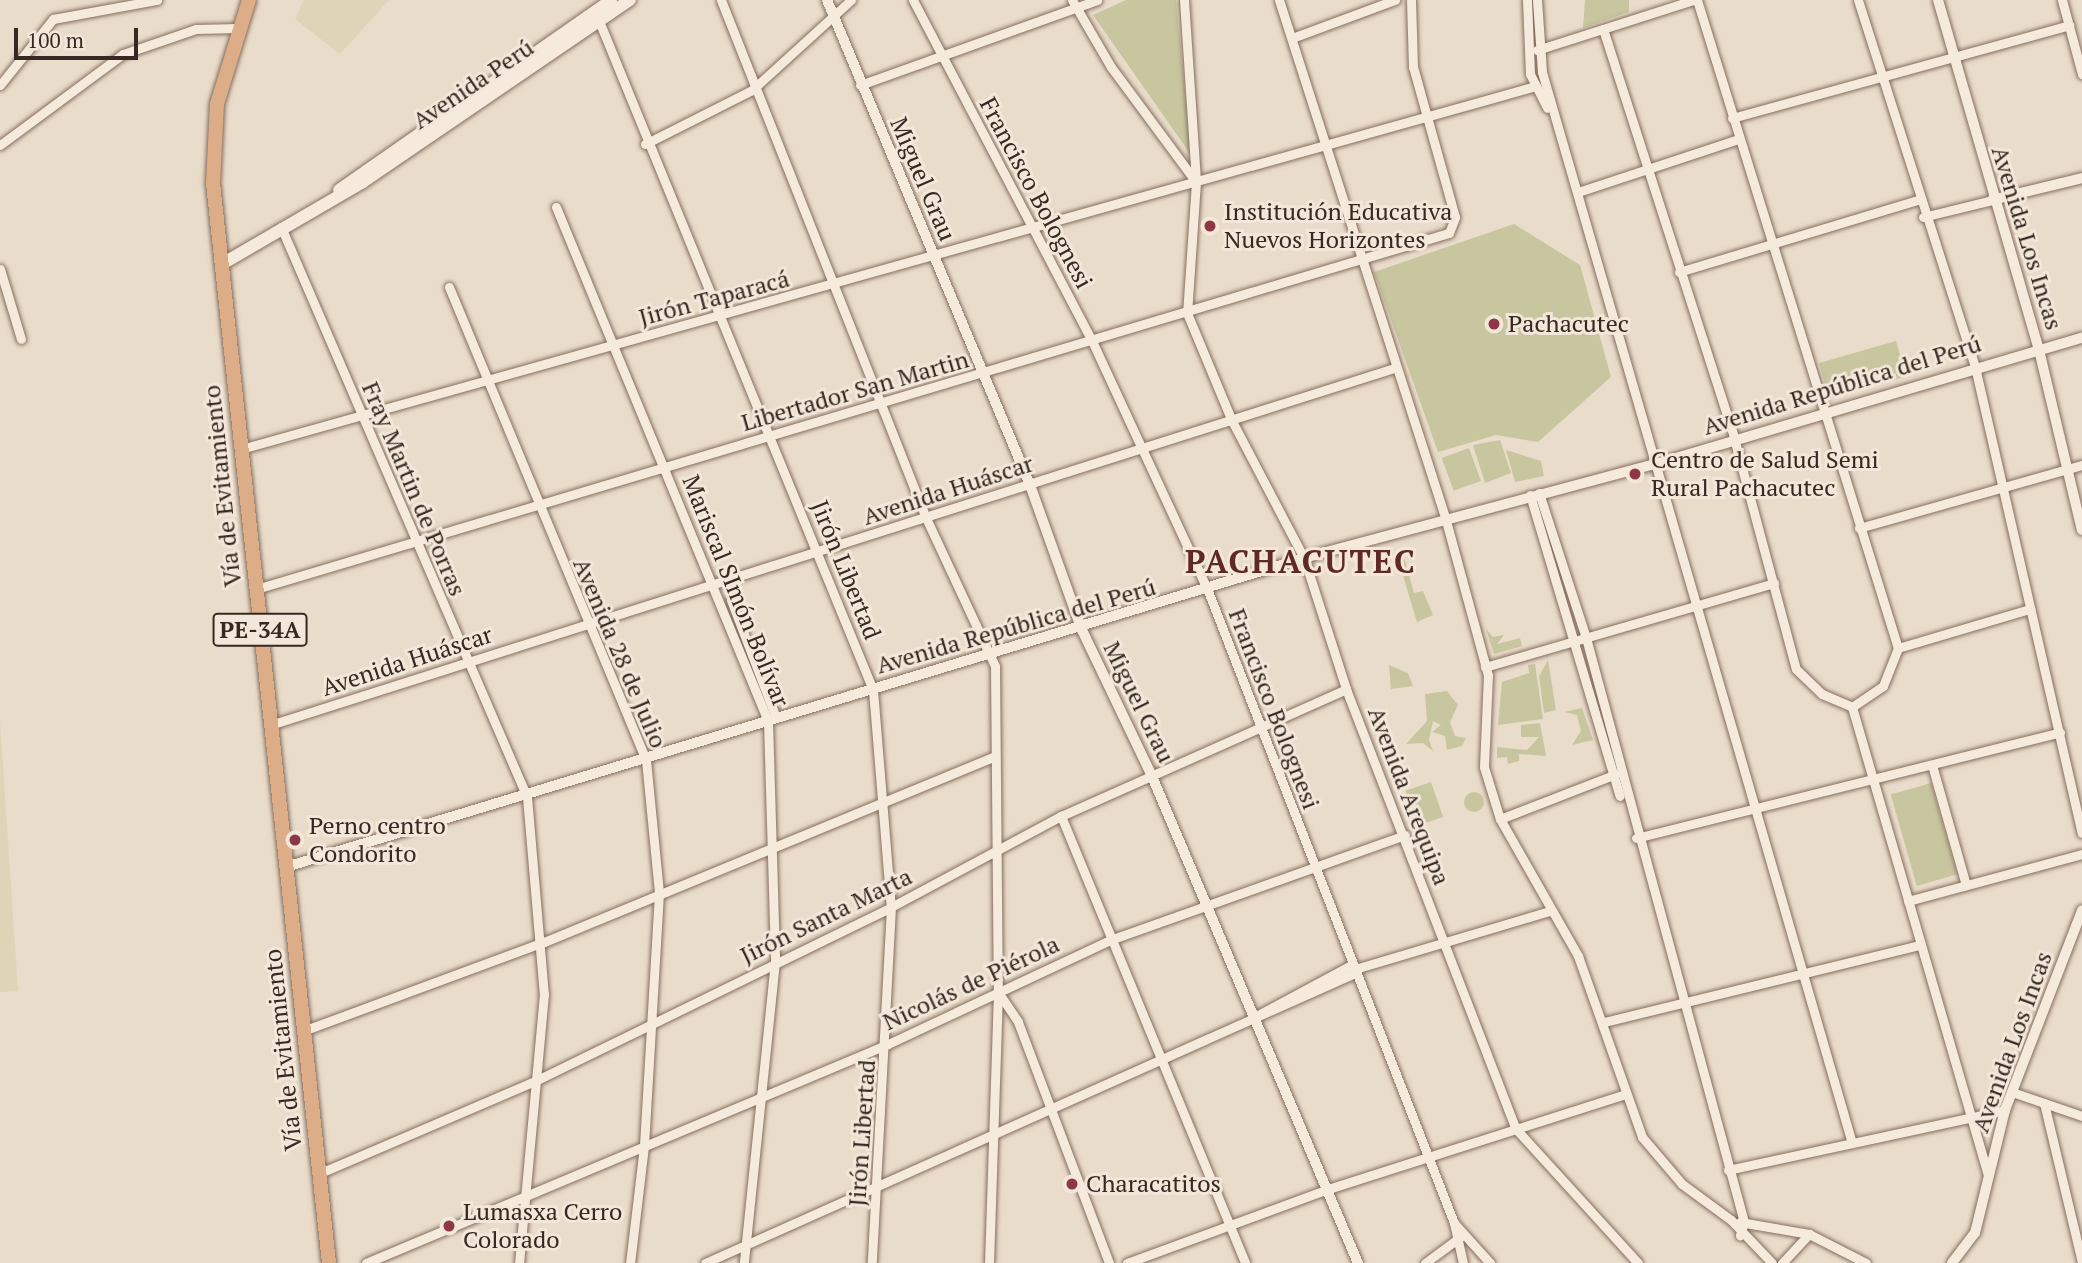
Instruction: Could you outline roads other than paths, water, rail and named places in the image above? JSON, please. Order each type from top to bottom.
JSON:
[{"type":"highway","name":"Vía de Evitamiento","points":[[247,0],[225,67],[213,145],[241,449],[329,1263]]},
{"type":"main road","name":"Avenida Perú","points":[[598,17],[611,0]]},
{"type":"main road","name":"Avenida Perú","points":[[222,264],[334,194],[356,173],[598,17],[631,0]]},
{"type":"street","points":[[0,85],[53,19],[157,0]]},
{"type":"street","points":[[721,0],[752,90],[835,285],[926,517],[988,656],[995,666],[992,757],[998,992],[989,1263]]},
{"type":"street","name":"Miguel Grau","points":[[827,0],[860,85],[1030,485],[1082,630],[1151,774],[1359,1263]]},
{"type":"street","points":[[645,144],[752,90],[851,0]]},
{"type":"street","name":"Francisco Bolognesi","points":[[913,0],[1092,341],[1208,591],[1460,1237],[1463,1263]]},
{"type":"street","points":[[860,85],[1075,4],[1097,0]]},
{"type":"street","points":[[1184,0],[1196,182],[1187,313]]},
{"type":"street","points":[[1279,0],[1329,147],[1445,517],[1485,667],[1484,767],[1500,819],[1549,911],[1578,956],[1604,1022],[1625,1094],[1642,1137],[1682,1184],[1731,1220],[1740,1235],[1772,1263]]},
{"type":"street","points":[[1292,38],[1395,0]]},
{"type":"street","points":[[1411,0],[1413,68],[1427,118]]},
{"type":"street","points":[[1527,0],[1527,52],[1536,86],[1558,132]]},
{"type":"street","points":[[1536,0],[1537,50],[1558,132],[1578,192],[1652,465],[1752,810],[1852,1143]]},
{"type":"street","points":[[1537,50],[1695,0],[1769,244],[1829,411],[1859,528],[1898,648],[1883,686],[1852,707]]},
{"type":"street","points":[[1858,0],[1917,200],[1975,367],[1999,489],[2060,732],[2082,833]]},
{"type":"street","name":"Avenida Los Incas","points":[[1938,0],[1992,200],[2039,350],[2082,530]]},
{"type":"street","points":[[2062,0],[2082,74]]},
{"type":"street","points":[[1075,4],[1111,66],[1196,182]]},
{"type":"street","name":"Jirón Libertad","points":[[598,17],[645,144],[717,317],[820,551],[873,690],[879,804],[891,907],[888,1044],[872,1263]]},
{"type":"street","points":[[1732,118],[2068,25]]},
{"type":"street","points":[[0,145],[124,54],[196,29],[238,28]]},
{"type":"street","points":[[1604,29],[1679,272],[1734,438],[1796,669],[1822,694],[1852,707]]},
{"type":"street","name":"Jirón Taparacá","points":[[241,449],[1036,230],[1536,86]]},
{"type":"street","name":"Libertador San Martin","points":[[256,590],[1449,233],[1455,217],[1427,118]]},
{"type":"street","points":[[1578,192],[1649,172],[1738,139]]},
{"type":"street","points":[[1923,217],[2082,178]]},
{"type":"street","points":[[1679,272],[1917,200]]},
{"type":"street","name":"Mariscal SImón Bolívar","points":[[556,206],[772,720],[775,961],[744,1263]]},
{"type":"street","name":"Fray Martin de Porras","points":[[281,227],[527,797],[544,942],[519,1263]]},
{"type":"street","points":[[0,269],[21,339]]},
{"type":"street","name":"Avenida 28 de Julio","points":[[449,287],[587,625],[646,760],[659,893],[644,1146],[630,1263]]},
{"type":"street","name":"Avenida Arequipa","points":[[1187,313],[1232,421],[1304,558],[1346,689],[1405,835],[1516,1129],[1638,1263]]},
{"type":"street","name":"Avenida República del Perú","points":[[286,867],[527,797],[772,720],[1082,630],[1304,558],[1445,517],[1652,465],[1734,438],[2082,338]]},
{"type":"street","name":"Avenida Huáscar","points":[[270,725],[1397,367]]},
{"type":"street","points":[[1859,528],[2082,465]]},
{"type":"street","points":[[1535,494],[1586,638],[1617,774]]},
{"type":"street","points":[[1535,494],[1573,641],[1617,774],[1683,1000],[1744,1222],[1740,1235]]},
{"type":"street","points":[[1485,667],[1774,583]]},
{"type":"street","points":[[731,600],[772,720]]},
{"type":"street","points":[[1898,648],[2030,609]]},
{"type":"street","name":"Jirón Santa Marta","points":[[320,1173],[535,1081],[775,961],[891,907],[1061,816],[1346,689]]},
{"type":"street","points":[[1852,707],[1989,1179]]},
{"type":"street","points":[[1636,838],[1873,781],[2060,732]]},
{"type":"street","points":[[303,1031],[544,942],[992,757]]},
{"type":"street","points":[[1932,765],[1966,885]]},
{"type":"street","points":[[1500,819],[1617,774]]},
{"type":"street","points":[[1061,816],[1245,1263]]},
{"type":"street","name":"Nicolás de Piérola","points":[[366,1263],[888,1044],[1110,940],[1205,901],[1405,835]]},
{"type":"street","points":[[1908,901],[2082,854]]},
{"type":"street","name":"Avenida Los Incas","points":[[1951,1263],[1975,1233],[2005,1110],[2082,910]]},
{"type":"street","points":[[705,1263],[1051,1112],[1355,968],[1549,911]]},
{"type":"street","points":[[1604,1022],[1683,1000],[1921,945]]},
{"type":"street","points":[[998,992],[1015,1016],[1109,1263]]},
{"type":"street","points":[[2012,1092],[2082,1116]]},
{"type":"street","points":[[1127,1263],[1427,1155],[1625,1094]]},
{"type":"street","points":[[2044,1103],[2082,1262]]},
{"type":"street","points":[[1728,1170],[2005,1110]]},
{"type":"street","points":[[1731,1220],[1810,1234],[1866,1263]]},
{"type":"street","points":[[1782,1263],[1810,1234]]},
{"type":"street","points":[[1425,1263],[1460,1237],[1490,1263]]},
{"type":"place","name":"Institución Educativa Nuevos Horizontes","points":[[1210,226]]},
{"type":"place","name":"Pachacutec","points":[[1494,324]]},
{"type":"place","name":"Centro de Salud Semi Rural Pachacutec","points":[[1635,474]]},
{"type":"place","name":"Perno centro Condorito","points":[[295,840]]},
{"type":"place","name":"Characatitos","points":[[1072,1184]]},
{"type":"place","name":"Lumasxa Cerro Colorado","points":[[449,1226]]},
{"type":"district","name":"PACHACUTEC","points":[[1301,561]]}]
